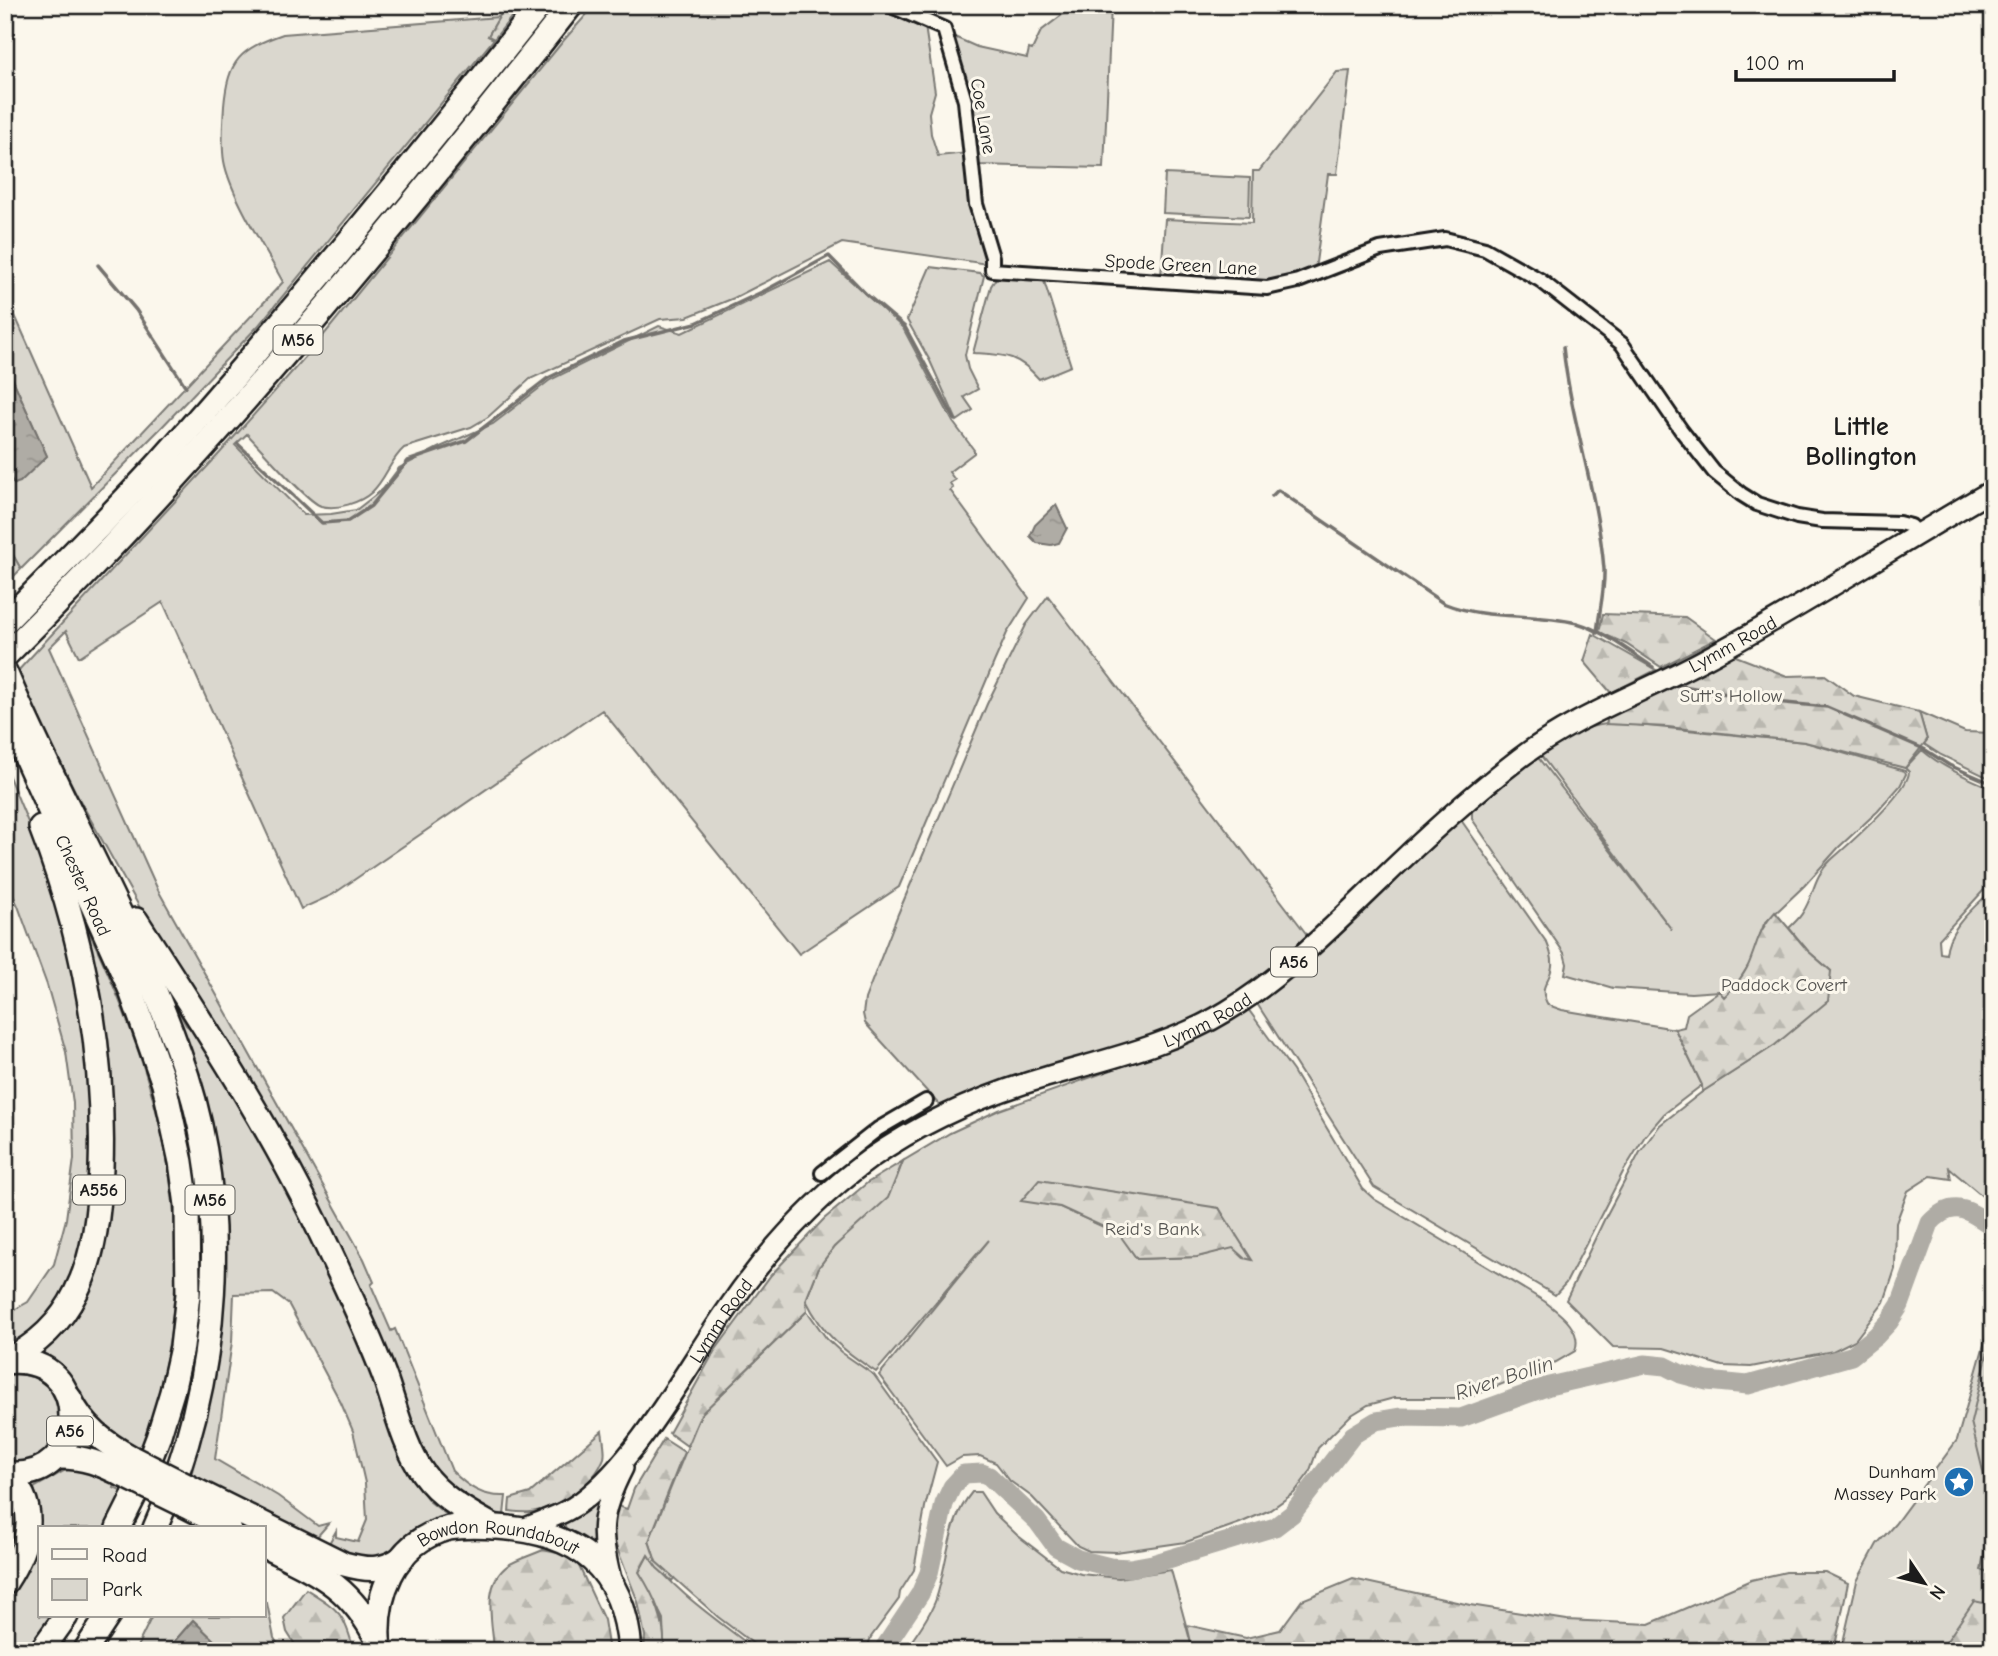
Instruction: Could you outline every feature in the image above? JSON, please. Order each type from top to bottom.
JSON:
[{"type":"highway","name":"M56","points":[[5,622],[158,463],[241,369],[540,5]]},
{"type":"highway","name":"M56","points":[[5,656],[149,507],[326,308],[571,5]]},
{"type":"highway","points":[[5,602],[241,369]]},
{"type":"highway","name":"Chester Road","points":[[7,676],[104,883]]},
{"type":"highway","name":"Chester Road","points":[[5,711],[130,988],[156,1059],[174,1121],[181,1161],[187,1205],[188,1294],[182,1347],[158,1438],[142,1480],[119,1526]]},
{"type":"highway","name":"A556","points":[[5,745],[56,867],[80,944],[95,1027],[102,1148],[92,1251],[76,1293],[52,1328],[37,1342],[5,1362]]},
{"type":"highway","name":"M56","points":[[104,883],[142,960],[180,1055],[195,1107],[210,1196],[213,1243],[211,1295],[200,1387],[178,1471],[156,1526]]},
{"type":"highway","points":[[104,883],[129,908],[185,996],[300,1192],[372,1347],[422,1472],[446,1497],[494,1527]]},
{"type":"highway","name":"A56","points":[[5,1362],[34,1363],[49,1371],[61,1382],[75,1409],[93,1432],[129,1467]]},
{"type":"highway","name":"A56","points":[[5,1473],[15,1474],[38,1469],[56,1457],[68,1440],[71,1427],[69,1396]]},
{"type":"highway","name":"A56","points":[[56,1457],[81,1457],[129,1467],[187,1497],[255,1526]]},
{"type":"highway","points":[[5,1473],[16,1483],[23,1496],[28,1525],[20,1556],[5,1583]]},
{"type":"highway","name":"A56","points":[[187,1497],[226,1526]]},
{"type":"highway","name":"Bowdon Roundabout","points":[[379,1646],[383,1592],[392,1570],[402,1558],[421,1541],[450,1528],[494,1527],[523,1529],[552,1536],[575,1547],[594,1561],[612,1585],[627,1620],[629,1651]]},
{"type":"highway","name":"A56","points":[[266,1531],[344,1564],[381,1569],[402,1558]]},
{"type":"highway","name":"A56","points":[[266,1547],[337,1585],[358,1606],[379,1646]]},
{"type":"highway","points":[[41,1651],[65,1618]]},
{"type":"highway","points":[[85,1651],[107,1618]]},
{"type":"main road","name":"Lymm Road","points":[[523,1529],[577,1504],[598,1487],[632,1448],[766,1257],[813,1206],[872,1158],[906,1136],[970,1103],[1137,1050],[1201,1026],[1223,1013],[1294,963],[1414,848],[1490,782],[1547,738],[1706,659],[1993,490]]},
{"type":"main road","name":"Lymm Road","points":[[612,1585],[603,1541],[603,1521],[608,1498],[632,1448]]},
{"type":"street","name":"Coe Lane","points":[[889,5],[944,29],[965,101],[976,204],[992,257],[992,270]]},
{"type":"street","name":"Spode Green Lane","points":[[992,270],[1267,288],[1298,281],[1392,247],[1445,239],[1485,249],[1540,280],[1622,344],[1681,430],[1714,472],[1741,494],[1757,504],[1797,517],[1822,521],[1899,523],[1912,526],[1917,533]]},
{"type":"street","points":[[822,1173],[878,1129],[926,1101]]},
{"type":"green space","points":[[506,5],[521,5],[494,39],[488,36]]},
{"type":"green space","points":[[595,5],[873,5],[925,26],[935,92],[929,113],[931,134],[938,156],[968,153],[989,258],[987,264],[842,243],[734,298],[687,317],[660,319],[530,379],[488,417],[471,427],[404,448],[372,492],[348,505],[327,507],[314,502],[247,434],[235,445],[304,515],[356,510],[383,489],[399,468],[493,424],[550,380],[659,326],[682,333],[830,262],[903,328],[953,422],[974,450],[974,453],[949,472],[955,480],[950,483],[953,488],[950,490],[1029,598],[1007,633],[899,887],[799,954],[602,710],[332,895],[301,909],[163,602],[79,657],[66,631],[49,648],[158,890],[364,1259],[374,1282],[371,1285],[391,1331],[395,1329],[452,1471],[476,1490],[490,1495],[506,1496],[504,1515],[467,1500],[430,1468],[420,1448],[401,1388],[379,1336],[78,797],[16,673],[314,347]]},
{"type":"green space","points":[[1075,5],[1111,5],[1104,168],[977,165],[950,35],[977,47],[1027,58],[1029,49],[1032,50],[1041,31]]},
{"type":"green space","points":[[499,17],[488,36],[494,39],[259,325],[21,569],[5,541],[5,469],[15,484],[47,456],[5,362],[5,293],[91,487],[283,282],[233,190],[224,161],[222,134],[226,90],[233,67],[239,58],[256,45],[283,34]]},
{"type":"green space","points":[[1350,71],[1337,174],[1328,174],[1315,270],[1274,283],[1161,276],[1165,219],[1252,223],[1253,171],[1259,171],[1337,72]]},
{"type":"green space","points":[[1165,174],[1250,178],[1249,217],[1163,213]]},
{"type":"green space","points":[[930,267],[980,273],[984,276],[965,355],[968,369],[978,389],[964,397],[973,410],[957,421],[930,361],[907,320]]},
{"type":"green space","points":[[998,275],[1043,278],[1071,366],[1039,379],[1010,357],[973,353],[991,286]]},
{"type":"green space","points":[[5,541],[21,569],[5,585]]},
{"type":"green space","points":[[1048,596],[1308,936],[1249,986],[1197,1018],[1149,1038],[942,1108],[865,1023],[865,999],[987,704],[1026,625]]},
{"type":"green space","name":"Sutt's Hollow","points":[[1603,614],[1685,617],[1716,639],[1661,667],[1626,644],[1599,632]]},
{"type":"green space","name":"Sutt's Hollow","points":[[1593,634],[1656,670],[1611,693],[1584,661]]},
{"type":"green space","name":"Sutt's Hollow","points":[[1728,653],[1787,676],[1825,675],[1854,696],[1919,712],[1927,740],[1905,768],[1805,742],[1668,727],[1606,724],[1610,711]]},
{"type":"green space","points":[[1919,712],[1965,732],[1993,733],[1993,780],[1924,744],[1927,740]]},
{"type":"green space","points":[[1618,723],[1805,742],[1905,771],[1900,786],[1878,811],[1764,924],[1750,963],[1724,998],[1719,991],[1691,993],[1613,988],[1565,974],[1567,964],[1564,953],[1472,819],[1472,808],[1536,755],[1672,930],[1539,753],[1576,732]]},
{"type":"green space","points":[[1922,750],[1965,777],[1993,789],[1993,880],[1939,939],[1940,953],[1946,954],[1957,926],[1993,889],[1993,1205],[1949,1168],[1951,1179],[1931,1176],[1908,1191],[1896,1223],[1895,1269],[1884,1302],[1855,1340],[1833,1351],[1751,1367],[1722,1366],[1664,1348],[1613,1347],[1566,1300],[1604,1220],[1640,1152],[1660,1125],[1702,1092],[1775,1045],[1831,971],[1808,951],[1789,928],[1802,914],[1825,867],[1899,792],[1909,772],[1905,768]]},
{"type":"green space","points":[[5,767],[45,863],[82,1000],[93,1130],[86,1240],[74,1278],[52,1315],[5,1355],[5,1315],[28,1302],[54,1264],[66,1219],[74,1159],[73,1103],[66,1052],[47,985],[5,878]]},
{"type":"green space","points":[[1461,820],[1547,943],[1552,963],[1544,989],[1548,1005],[1562,1010],[1675,1029],[1702,1085],[1664,1114],[1645,1136],[1623,1172],[1566,1283],[1555,1295],[1374,1187],[1256,1002],[1343,930],[1431,840]]},
{"type":"green space","name":"Paddock Covert","points":[[1775,912],[1808,951],[1831,971],[1828,1001],[1775,1045],[1702,1092],[1702,1085],[1675,1029],[1684,1027],[1687,1014],[1719,991],[1724,997],[1735,985],[1748,966],[1762,930]]},
{"type":"green space","points":[[83,919],[113,984],[138,1048],[157,1113],[170,1178],[176,1243],[173,1310],[162,1378],[142,1448],[110,1437],[33,1358],[58,1336],[77,1312],[91,1285],[102,1253]]},
{"type":"green space","points":[[177,1008],[186,1025],[196,1033],[277,1167],[351,1321],[409,1473],[429,1501],[452,1519],[404,1539],[379,1560],[342,1554],[328,1545],[336,1531],[336,1537],[358,1542],[367,1520],[365,1483],[353,1431],[341,1403],[289,1305],[273,1293],[234,1294],[232,1342],[215,1459],[278,1496],[318,1526],[329,1523],[316,1538],[310,1539],[191,1475],[203,1430],[219,1340],[224,1248],[217,1156],[208,1110],[174,1009]]},
{"type":"green space","points":[[1248,1009],[1293,1071],[1363,1189],[1374,1199],[1544,1301],[1563,1316],[1573,1329],[1577,1343],[1575,1351],[1556,1362],[1468,1398],[1394,1398],[1368,1405],[1350,1416],[1318,1448],[1309,1473],[1294,1493],[1270,1510],[1186,1542],[1116,1552],[1089,1551],[1078,1546],[1032,1497],[1010,1481],[996,1463],[980,1456],[962,1457],[946,1466],[879,1375],[989,1240],[876,1372],[827,1333],[806,1300],[819,1267],[896,1180],[903,1161],[950,1133],[999,1110],[1162,1052]],"holes":[[[1022,1200],[1219,1208],[1244,1258],[1233,1247],[1197,1257],[1137,1259],[1120,1234],[1060,1207]]]},
{"type":"green space","points":[[903,1161],[888,1198],[834,1247],[819,1267],[806,1300],[807,1311],[701,1414],[687,1446],[669,1433],[714,1352],[771,1275],[824,1219],[867,1183]]},
{"type":"green space","name":"Reid's Bank","points":[[1039,1180],[1219,1208],[1252,1260],[1244,1258],[1233,1248],[1197,1257],[1137,1259],[1119,1234],[1060,1207],[1021,1201]]},
{"type":"green space","points":[[807,1311],[827,1339],[874,1375],[937,1462],[925,1507],[914,1570],[900,1592],[899,1599],[871,1637],[866,1651],[763,1651],[718,1617],[656,1562],[649,1541],[701,1414]]},
{"type":"green space","name":"Dunham Massey Park","points":[[1993,1313],[1993,1651],[1841,1651],[1857,1581],[1877,1544],[1957,1440]]},
{"type":"green space","points":[[1993,1331],[1993,1573],[1981,1570],[1992,1508],[1971,1422]]},
{"type":"green space","points":[[19,1374],[39,1380],[51,1390],[64,1425],[44,1459],[5,1467],[5,1375]]},
{"type":"green space","points":[[602,1431],[604,1458],[584,1486],[574,1494],[541,1510],[509,1511],[510,1499],[530,1493]]},
{"type":"green space","points":[[664,1439],[684,1452],[649,1541],[656,1562],[674,1578],[672,1581],[657,1568],[648,1555],[639,1572],[658,1610],[664,1651],[644,1651],[645,1636],[638,1602],[615,1543],[614,1532],[618,1506],[627,1509],[634,1489]]},
{"type":"green space","points":[[64,1471],[84,1471],[115,1485],[114,1488],[125,1493],[108,1526],[38,1526],[38,1618],[52,1618],[28,1651],[5,1651],[5,1604],[28,1566],[34,1550],[34,1501],[37,1499],[34,1488]]},
{"type":"green space","points":[[972,1492],[980,1492],[994,1513],[1017,1535],[1060,1568],[1081,1574],[1119,1578],[1171,1570],[1193,1651],[905,1651],[933,1606],[953,1530]]},
{"type":"green space","points":[[5,1493],[14,1508],[19,1507],[18,1529],[5,1565]]},
{"type":"green space","points":[[600,1497],[598,1547],[594,1547],[566,1529],[564,1523]]},
{"type":"green space","points":[[543,1550],[562,1554],[578,1564],[604,1620],[609,1651],[561,1651],[558,1641],[542,1651],[494,1651],[490,1606],[494,1584],[507,1566]]},
{"type":"green space","points":[[648,1555],[684,1594],[757,1651],[664,1651],[663,1619],[639,1572]]},
{"type":"green space","points":[[1786,1572],[1825,1572],[1848,1583],[1834,1651],[1193,1651],[1187,1625],[1246,1638],[1280,1630],[1302,1600],[1353,1579],[1470,1605],[1567,1620],[1649,1624],[1751,1580]]},
{"type":"green space","points":[[306,1589],[339,1613],[354,1651],[299,1651],[287,1632],[284,1618]]},
{"type":"green space","points":[[1974,1601],[1993,1605],[1993,1651],[1940,1651]]},
{"type":"green space","points":[[267,1603],[274,1638],[282,1651],[225,1651],[193,1620],[166,1651],[135,1651],[151,1618],[266,1618]]},
{"type":"water","points":[[5,362],[47,456],[20,482],[14,484],[5,469]]},
{"type":"water","points":[[1056,505],[1067,528],[1059,543],[1037,543],[1030,536],[1035,525]]},
{"type":"water","points":[[193,1620],[225,1651],[166,1651]]},
{"type":"waterway","points":[[238,444],[322,523],[348,521],[371,506],[408,461],[466,441],[548,378],[624,341],[696,323],[829,256],[866,294],[905,327],[955,420]]},
{"type":"waterway","points":[[98,265],[136,310],[186,387]]},
{"type":"waterway","points":[[1563,347],[1601,541],[1604,577],[1597,633]]},
{"type":"waterway","points":[[1272,496],[1278,490],[1443,603],[1476,612],[1560,620],[1587,626],[1653,667]]},
{"type":"waterway","points":[[1678,685],[1765,701],[1827,707],[1924,749],[1949,765],[1993,784]]},
{"type":"waterway","name":"River Bollin","points":[[882,1651],[920,1594],[929,1573],[944,1504],[952,1487],[964,1474],[982,1473],[989,1476],[1037,1521],[1056,1547],[1078,1559],[1110,1567],[1130,1568],[1152,1564],[1275,1527],[1292,1514],[1353,1435],[1376,1421],[1400,1417],[1461,1418],[1549,1386],[1645,1364],[1665,1366],[1681,1374],[1707,1381],[1748,1385],[1851,1356],[1876,1336],[1900,1305],[1930,1223],[1938,1215],[1961,1209],[1993,1227]]},
{"type":"place","name":"Dunham Massey Park","points":[[1959,1482]]},
{"type":"district","name":"Little Bollington","points":[[1861,441]]}]
